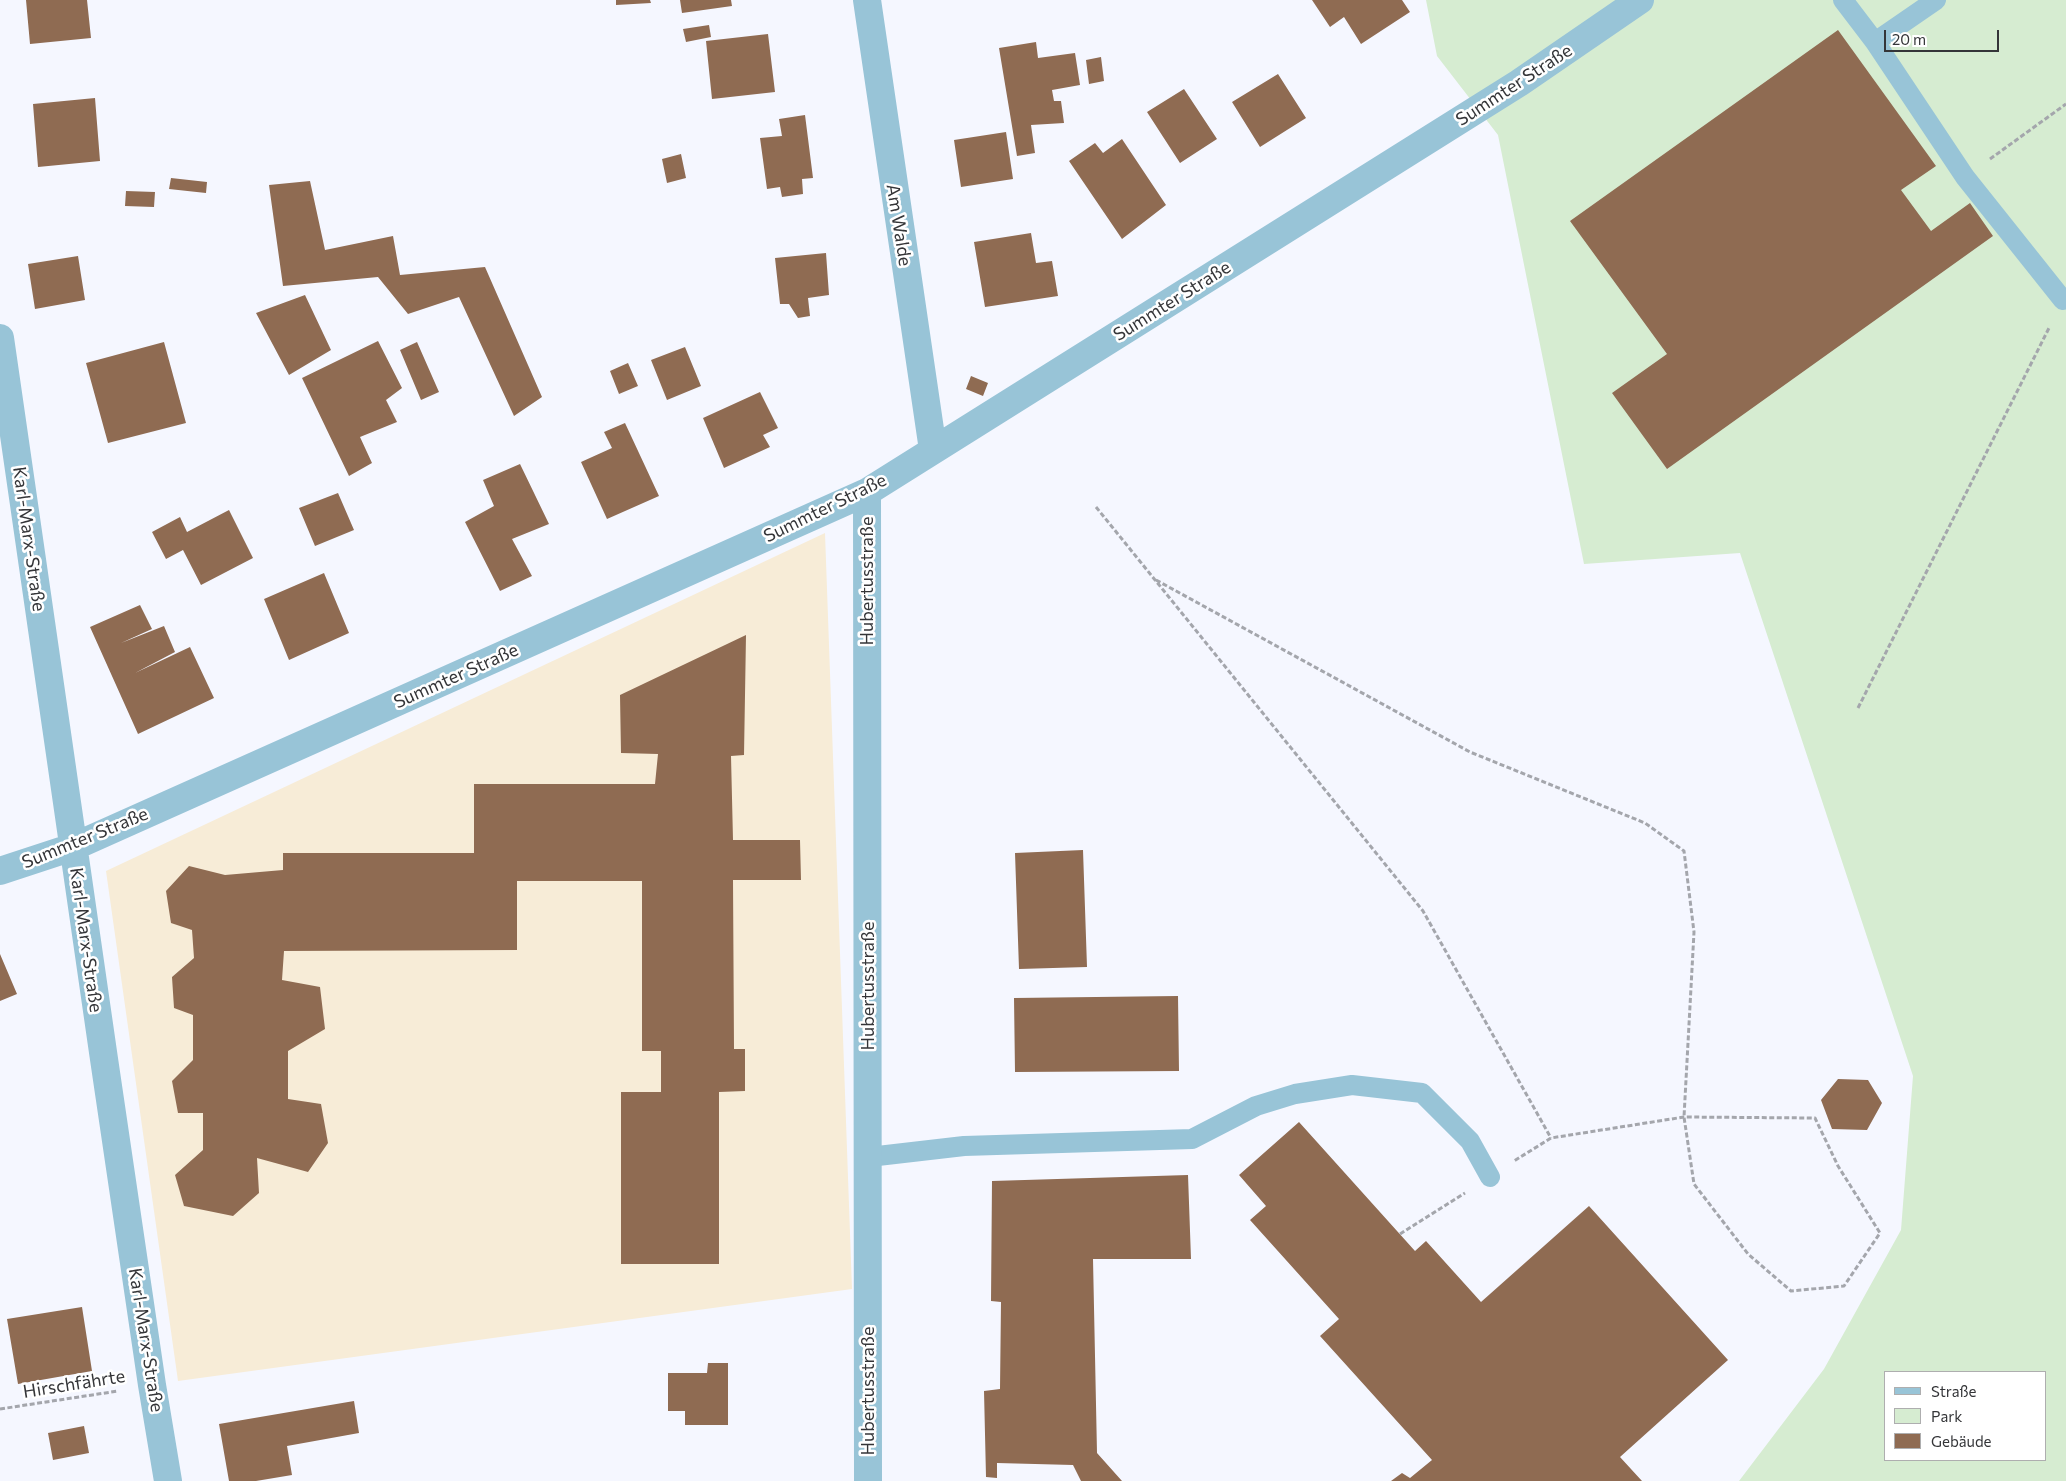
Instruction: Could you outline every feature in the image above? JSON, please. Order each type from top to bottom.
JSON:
[{"type":"street","name":"Am Walde","points":[[867,0],[933,450]]},
{"type":"street","name":"Summter Straße","points":[[0,871],[73,847],[867,492],[1519,83],[1640,0]]},
{"type":"street","name":"Karl-Marx-Straße","points":[[0,338],[152,1386],[168,1481]]},
{"type":"street","name":"Hubertusstraße","points":[[867,492],[868,1481]]},
{"type":"lane","points":[[1843,0],[1875,42],[1965,177],[2063,300]]},
{"type":"lane","points":[[1875,42],[1936,0]]},
{"type":"lane","points":[[869,1157],[964,1146],[1192,1139],[1256,1106],[1295,1094],[1352,1085],[1422,1093],[1470,1141],[1490,1177]]},
{"type":"path","points":[[1965,177],[2066,104]]},
{"type":"path","points":[[1858,708],[2063,300]]},
{"type":"path","points":[[1096,506],[1423,911],[1551,1138]]},
{"type":"path","points":[[1156,580],[1470,752],[1645,823],[1684,851],[1694,932],[1684,1117],[1694,1184],[1748,1254],[1791,1291],[1844,1286],[1880,1233],[1838,1166],[1815,1118],[1684,1117],[1551,1138],[1400,1234]]},
{"type":"path","name":"Hirschfährte","points":[[0,1409],[152,1386]]},
{"type":"shaded area","points":[[825,533],[852,1289],[178,1381],[106,871]]},
{"type":"green space","points":[[1426,0],[2066,0],[2066,1481],[1739,1481],[1824,1369],[1901,1230],[1913,1076],[1740,553],[1584,564],[1498,135],[1437,56]]},
{"type":"building","points":[[26,0],[87,0],[91,38],[30,44]]},
{"type":"building","points":[[616,0],[650,0],[651,3],[616,5]]},
{"type":"building","points":[[680,0],[731,0],[732,6],[682,13]]},
{"type":"building","points":[[1312,0],[1402,0],[1410,12],[1361,44],[1344,17],[1330,27]]},
{"type":"building","points":[[709,25],[711,37],[686,42],[683,29]]},
{"type":"building","points":[[1838,30],[1936,166],[1901,190],[1931,231],[1970,203],[1993,236],[1667,469],[1612,393],[1667,354],[1570,221]]},
{"type":"building","points":[[768,34],[775,92],[712,99],[706,41]]},
{"type":"building","points":[[1036,42],[1038,58],[1075,53],[1080,85],[1052,90],[1054,101],[1061,101],[1064,123],[1031,125],[1035,153],[1017,156],[999,48]]},
{"type":"building","points":[[1101,57],[1104,81],[1089,84],[1086,60]]},
{"type":"building","points":[[1278,74],[1306,118],[1260,147],[1232,102]]},
{"type":"building","points":[[1184,89],[1217,139],[1180,163],[1147,112]]},
{"type":"building","points":[[95,98],[100,161],[38,167],[33,104]]},
{"type":"building","points":[[805,115],[813,178],[802,179],[803,194],[782,197],[780,187],[767,189],[760,138],[782,136],[779,119]]},
{"type":"building","points":[[1006,132],[1013,179],[961,187],[954,140]]},
{"type":"building","points":[[1122,139],[1166,205],[1122,239],[1069,161],[1095,143],[1103,153]]},
{"type":"building","points":[[681,154],[686,178],[667,183],[662,159]]},
{"type":"building","points":[[171,178],[207,182],[206,193],[169,189]]},
{"type":"building","points":[[310,181],[325,250],[393,236],[400,275],[485,267],[542,397],[514,416],[459,297],[408,314],[378,277],[283,286],[269,185]]},
{"type":"building","points":[[126,191],[155,192],[154,207],[125,206]]},
{"type":"building","points":[[1031,233],[1036,263],[1052,261],[1058,296],[985,307],[974,242]]},
{"type":"building","points":[[826,253],[829,295],[808,298],[810,316],[798,318],[789,304],[780,304],[775,258]]},
{"type":"building","points":[[78,256],[85,300],[35,309],[28,264]]},
{"type":"building","points":[[305,295],[331,350],[289,375],[256,313]]},
{"type":"building","points":[[378,341],[402,388],[386,400],[397,422],[360,437],[372,463],[349,476],[302,378]]},
{"type":"building","points":[[164,342],[186,423],[108,443],[86,363]]},
{"type":"building","points":[[417,342],[439,392],[421,400],[400,350]]},
{"type":"building","points":[[685,347],[701,386],[667,400],[651,360]]},
{"type":"building","points":[[628,363],[638,386],[619,394],[610,371]]},
{"type":"building","points":[[971,376],[988,383],[983,396],[966,389]]},
{"type":"building","points":[[760,392],[778,428],[763,435],[770,447],[724,468],[703,418]]},
{"type":"building","points":[[625,423],[659,496],[607,519],[581,462],[612,448],[604,432]]},
{"type":"building","points":[[520,464],[549,524],[512,539],[532,576],[500,591],[465,522],[494,506],[483,480]]},
{"type":"building","points":[[338,493],[354,530],[315,546],[299,508]]},
{"type":"building","points":[[229,510],[253,558],[201,585],[183,550],[166,559],[152,532],[180,517],[187,532]]},
{"type":"building","points":[[324,573],[349,633],[289,660],[264,599]]},
{"type":"building","points":[[140,605],[152,629],[121,643],[164,626],[175,652],[135,673],[190,647],[214,698],[138,734],[90,627]]},
{"type":"building","points":[[746,635],[744,755],[731,756],[733,840],[800,840],[801,880],[733,880],[734,1049],[745,1049],[745,1091],[719,1092],[719,1264],[621,1264],[621,1092],[661,1092],[661,1051],[642,1051],[642,881],[517,881],[517,950],[284,951],[282,980],[320,987],[325,1029],[288,1051],[288,1099],[321,1104],[328,1143],[308,1172],[257,1158],[259,1193],[233,1216],[184,1206],[175,1175],[203,1150],[203,1113],[178,1113],[172,1081],[193,1060],[193,1015],[174,1008],[172,977],[194,958],[192,930],[171,923],[166,891],[189,866],[225,875],[283,870],[283,853],[474,853],[474,784],[655,784],[658,754],[621,753],[620,695]]},
{"type":"building","points":[[1083,850],[1087,967],[1019,969],[1015,853]]},
{"type":"building","points":[[0,954],[17,994],[0,1001]]},
{"type":"building","points":[[1178,996],[1179,1071],[1015,1072],[1014,998]]},
{"type":"building","points":[[1838,1079],[1868,1080],[1882,1103],[1867,1130],[1832,1129],[1821,1100]]},
{"type":"building","points":[[1299,1122],[1415,1251],[1426,1241],[1481,1302],[1589,1206],[1728,1360],[1620,1457],[1642,1481],[1391,1481],[1402,1473],[1410,1478],[1432,1460],[1320,1336],[1339,1319],[1250,1220],[1266,1206],[1239,1175]]},
{"type":"building","points":[[1188,1175],[1191,1259],[1093,1259],[1097,1453],[1122,1481],[1081,1481],[1073,1465],[997,1463],[997,1478],[986,1477],[984,1391],[1000,1389],[1001,1302],[991,1301],[992,1181]]},
{"type":"building","points":[[82,1307],[92,1371],[18,1384],[7,1319]]},
{"type":"building","points":[[708,1363],[728,1363],[728,1425],[685,1425],[685,1411],[668,1411],[668,1373],[707,1373]]},
{"type":"building","points":[[354,1401],[359,1433],[287,1446],[292,1475],[256,1481],[229,1481],[219,1424]]},
{"type":"building","points":[[84,1426],[89,1453],[53,1460],[48,1433]]}]
